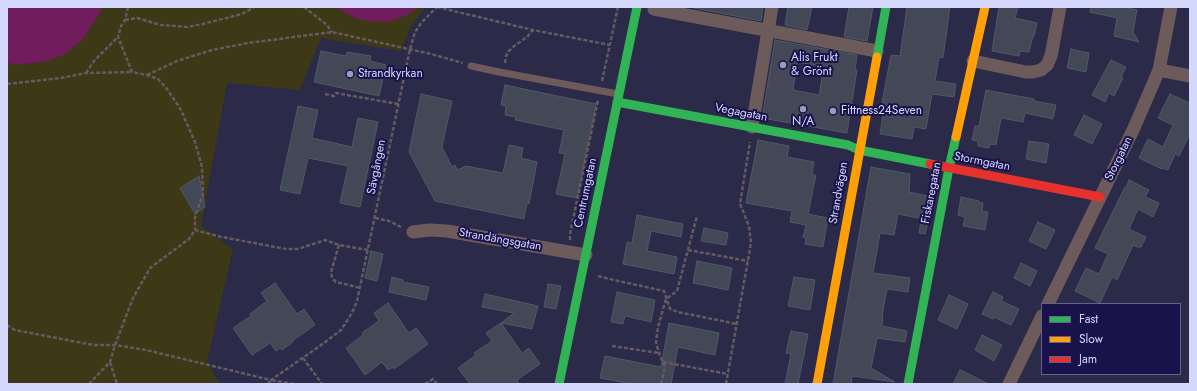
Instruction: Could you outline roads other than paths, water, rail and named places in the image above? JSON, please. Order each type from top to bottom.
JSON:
[{"type":"street","name":"Centrumgatan","points":[[559,384],[637,7]]},
{"type":"street","points":[[752,127],[772,7]]},
{"type":"street","name":"Strandvägen","points":[[816,384],[886,7]]},
{"type":"street","name":"Fiskaregatan","points":[[908,384],[949,168],[985,7]]},
{"type":"street","points":[[973,61],[1026,72],[1041,70],[1047,65],[1051,56],[1060,7]]},
{"type":"street","name":"Storgatan","points":[[1048,303],[1134,128],[1159,70],[1172,7]]},
{"type":"street","points":[[654,9],[877,51]]},
{"type":"street","points":[[1159,70],[1190,76]]},
{"type":"street","name":"Vegagatan","points":[[618,98],[752,127],[848,145],[859,150]]},
{"type":"street","name":"Stormgatan","points":[[859,150],[1100,197]]},
{"type":"street","name":"Strandängsgatan","points":[[413,232],[430,230],[447,231],[586,255]]},
{"type":"street","points":[[1008,384],[1041,318]]},
{"type":"lane","name":"Vegagatan","points":[[471,66],[600,91],[618,98]]},
{"type":"place","name":"Alis Frukt & Grönt","points":[[783,65]]},
{"type":"place","name":"Strandkyrkan","points":[[350,74]]},
{"type":"place","name":"N/A","points":[[803,109]]},
{"type":"place","name":"Fittness24Seven","points":[[833,111]]}]
